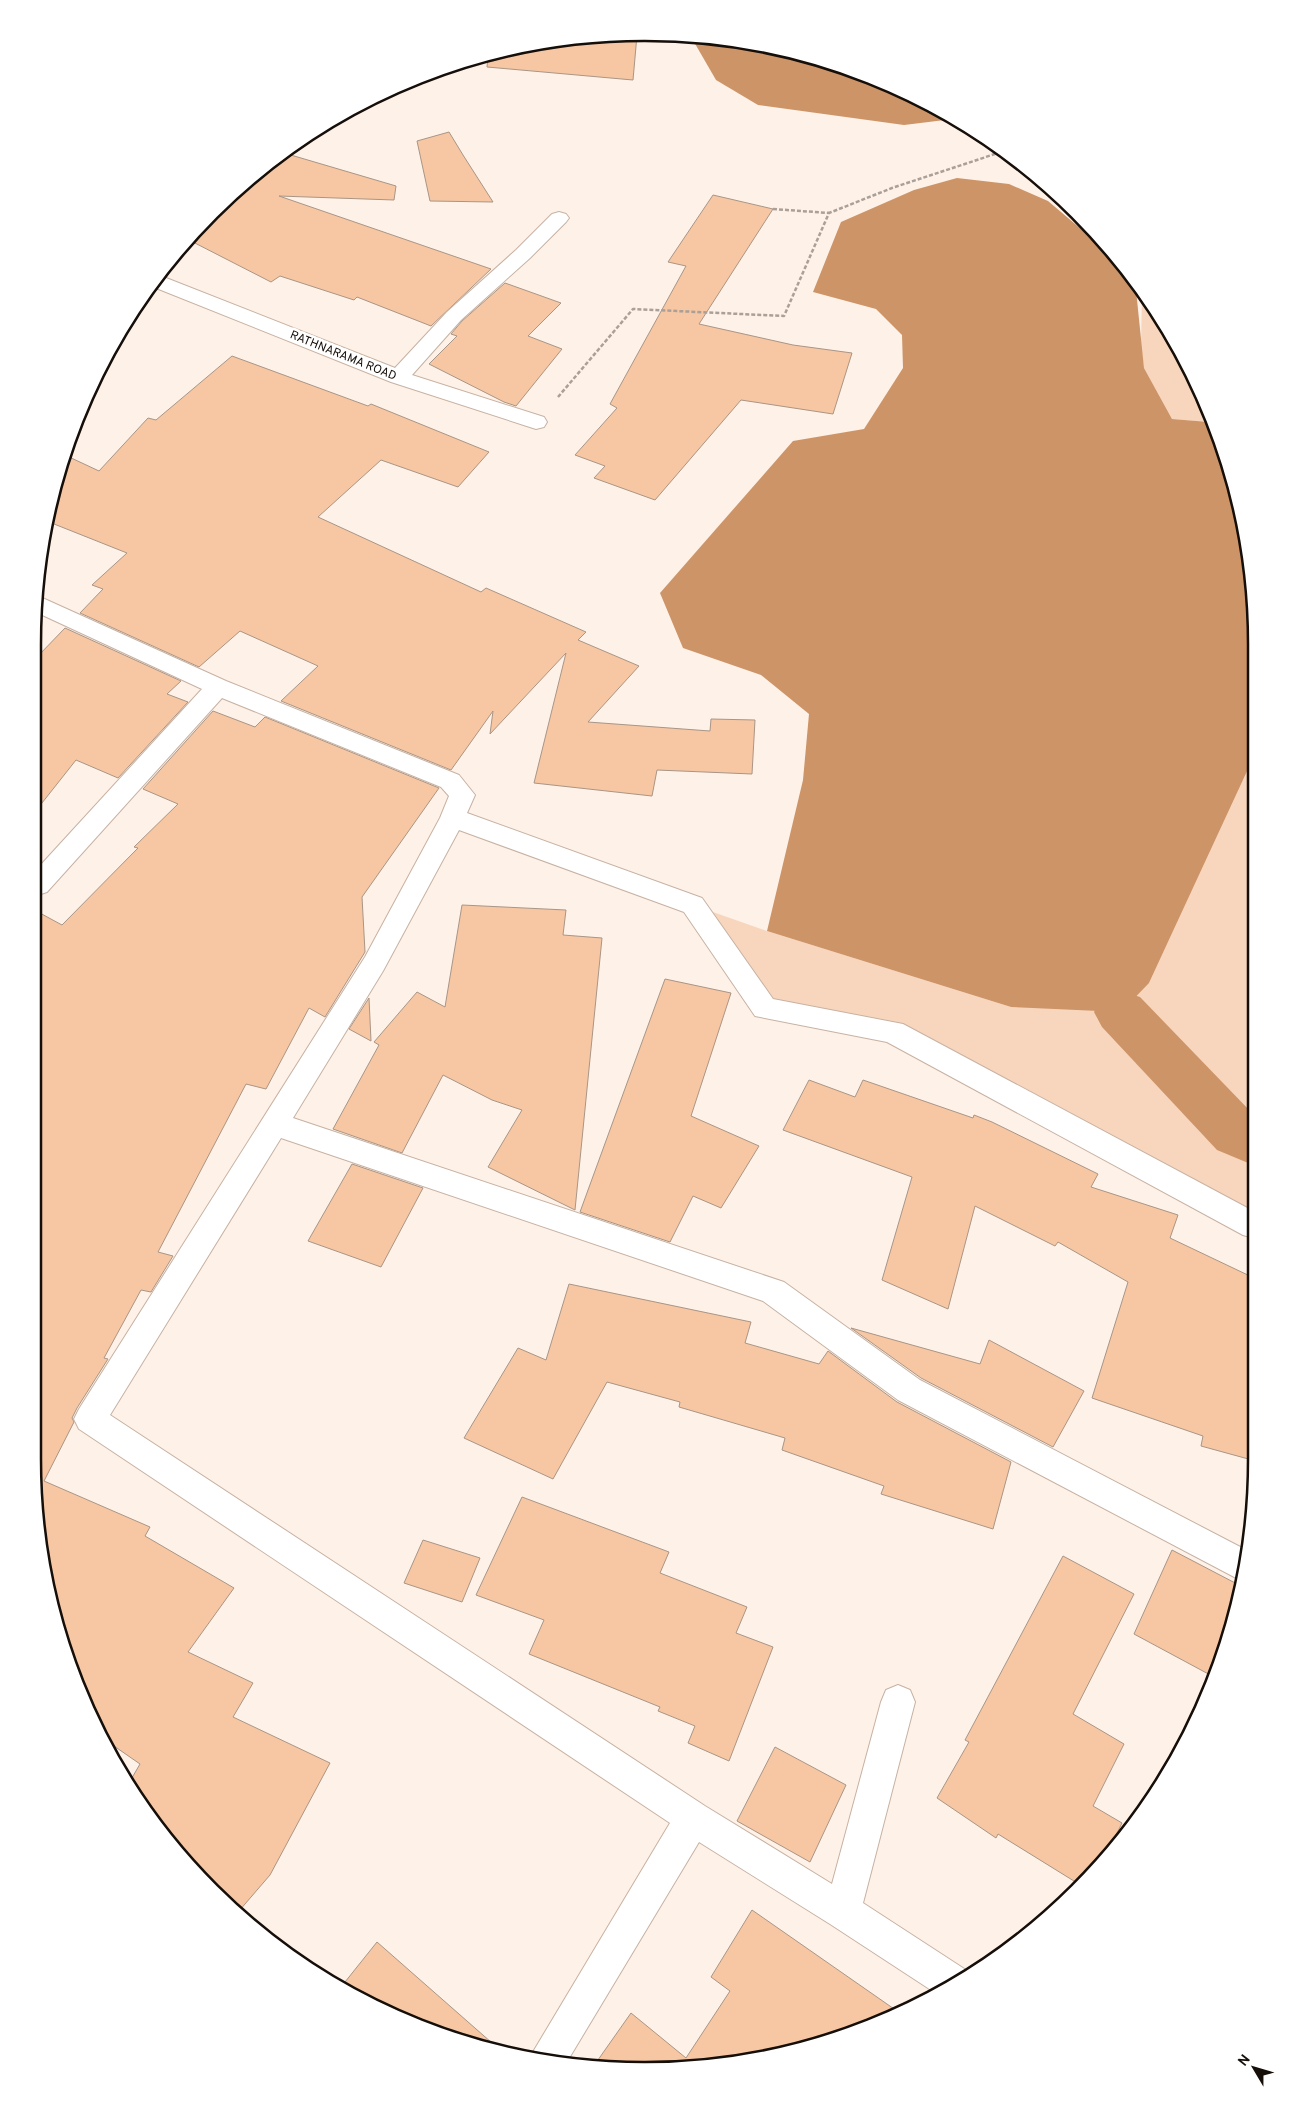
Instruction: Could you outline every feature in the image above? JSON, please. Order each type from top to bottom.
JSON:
[{"type":"street","points":[[398,378],[454,316],[523,254],[559,218]]},
{"type":"street","name":"RATHNARAMA ROAD","points":[[162,283],[398,378],[536,422]]},
{"type":"street","points":[[43,606],[218,687],[450,781],[462,795],[453,818],[374,964],[90,1419],[694,1818],[843,1911],[948,1980]]},
{"type":"street","points":[[41,882],[218,687]]},
{"type":"street","points":[[453,818],[693,905],[765,1008],[893,1032],[1248,1223]]},
{"type":"street","points":[[274,1124],[773,1291],[908,1390],[1238,1563]]},
{"type":"street","points":[[843,1911],[898,1702]]},
{"type":"street","points":[[551,2054],[694,1818]]},
{"type":"path","points":[[773,209],[829,213],[892,188],[995,154]]},
{"type":"path","points":[[536,422],[633,309],[784,316],[829,213]]},
{"type":"shaded area","points":[[695,44],[723,46],[762,53],[838,73],[911,103],[943,120],[904,125],[758,105],[716,80]]},
{"type":"shaded area","points":[[957,178],[1009,184],[1048,201],[1082,230],[1123,277],[1137,296],[1144,368],[1172,419],[1205,422],[1227,488],[1243,566],[1246,605],[1248,644],[1248,769],[1149,983],[1121,1012],[1011,1007],[767,931],[803,780],[809,714],[761,675],[683,648],[660,593],[793,441],[864,429],[903,368],[902,335],[876,309],[813,292],[841,222],[914,190]]},
{"type":"shaded area","points":[[1142,303],[1186,378],[1205,422],[1172,419],[1144,368],[1141,346]]},
{"type":"shaded area","points":[[1248,769],[1248,1223],[893,1032],[765,1008],[693,905],[767,931],[1011,1007],[1149,983]]},
{"type":"building","points":[[636,41],[633,80],[487,67],[488,62],[566,46]]},
{"type":"building","points":[[449,132],[493,202],[430,201],[417,141]]},
{"type":"building","points":[[292,155],[396,186],[394,200],[279,196],[491,269],[431,326],[357,297],[354,300],[280,276],[271,282],[195,243],[247,191]]},
{"type":"building","points":[[713,195],[773,209],[699,324],[793,345],[852,353],[833,414],[741,400],[655,500],[594,478],[605,466],[575,455],[617,408],[610,404],[686,266],[668,262]]},
{"type":"building","points":[[505,283],[561,303],[528,336],[562,349],[516,406],[504,402],[429,364],[457,336],[451,334],[462,321]]},
{"type":"building","points":[[232,356],[368,406],[371,404],[489,452],[458,487],[381,460],[318,517],[481,592],[486,588],[586,632],[578,640],[639,666],[588,722],[710,731],[711,719],[755,720],[752,774],[657,770],[652,796],[534,783],[566,653],[490,734],[493,711],[451,770],[281,701],[318,666],[240,631],[199,667],[80,613],[103,589],[92,585],[127,553],[54,524],[71,458],[99,471],[148,418],[156,420]]},
{"type":"building","points":[[65,628],[181,681],[167,694],[188,702],[118,778],[76,760],[41,804],[41,653]]},
{"type":"building","points":[[213,711],[255,727],[265,717],[439,788],[362,897],[365,952],[325,1017],[309,1008],[266,1089],[246,1084],[158,1252],[173,1256],[151,1292],[141,1290],[104,1358],[108,1359],[77,1408],[72,1418],[74,1422],[44,1481],[150,1527],[145,1536],[234,1588],[188,1652],[253,1683],[233,1717],[330,1763],[270,1875],[242,1907],[218,1885],[166,1826],[132,1777],[140,1764],[115,1746],[103,1725],[73,1652],[62,1615],[46,1537],[41,1459],[41,914],[62,925],[138,848],[134,847],[178,804],[143,789]]},
{"type":"building","points":[[462,905],[566,910],[563,935],[602,938],[575,1210],[488,1167],[522,1110],[492,1100],[443,1075],[402,1153],[333,1129],[379,1045],[374,1042],[417,992],[445,1007]]},
{"type":"building","points":[[665,979],[731,993],[691,1116],[759,1146],[721,1208],[693,1196],[670,1242],[580,1212]]},
{"type":"building","points":[[369,998],[371,1041],[349,1029]]},
{"type":"building","points":[[809,1080],[855,1097],[863,1080],[973,1118],[974,1115],[992,1122],[1098,1174],[1091,1187],[1178,1215],[1170,1238],[1248,1275],[1248,1459],[1201,1446],[1203,1436],[1092,1398],[1128,1282],[1058,1242],[1055,1246],[975,1206],[948,1309],[882,1280],[912,1177],[783,1130]]},
{"type":"building","points":[[352,1164],[423,1188],[381,1267],[308,1241]]},
{"type":"building","points":[[569,1284],[751,1322],[745,1343],[819,1364],[828,1351],[897,1402],[1011,1462],[993,1529],[881,1494],[884,1486],[782,1450],[785,1438],[679,1407],[680,1402],[607,1382],[553,1479],[464,1438],[518,1348],[546,1360]]},
{"type":"building","points":[[851,1328],[980,1364],[989,1340],[1084,1391],[1053,1447],[921,1378]]},
{"type":"building","points":[[522,1497],[669,1552],[660,1573],[747,1607],[736,1633],[773,1647],[729,1761],[688,1743],[695,1726],[658,1711],[660,1707],[529,1654],[544,1620],[476,1595]]},
{"type":"building","points":[[423,1540],[480,1558],[462,1602],[404,1583]]},
{"type":"building","points":[[1172,1550],[1234,1583],[1227,1615],[1208,1674],[1134,1634]]},
{"type":"building","points":[[1063,1556],[1134,1594],[1073,1714],[1124,1744],[1093,1806],[1122,1823],[1117,1834],[1074,1881],[998,1834],[996,1838],[937,1798],[969,1742],[965,1740]]},
{"type":"building","points":[[775,1747],[846,1785],[810,1862],[737,1821]]},
{"type":"building","points":[[752,1910],[893,2008],[838,2030],[801,2041],[723,2057],[644,2062],[598,2059],[631,2013],[686,2058],[730,1991],[711,1977]]},
{"type":"building","points":[[377,1942],[490,2042],[451,2030],[414,2016],[378,2000],[345,1982]]},
{"type":"waterway","points":[[1121,1012],[1237,1134],[1248,1140]]}]
